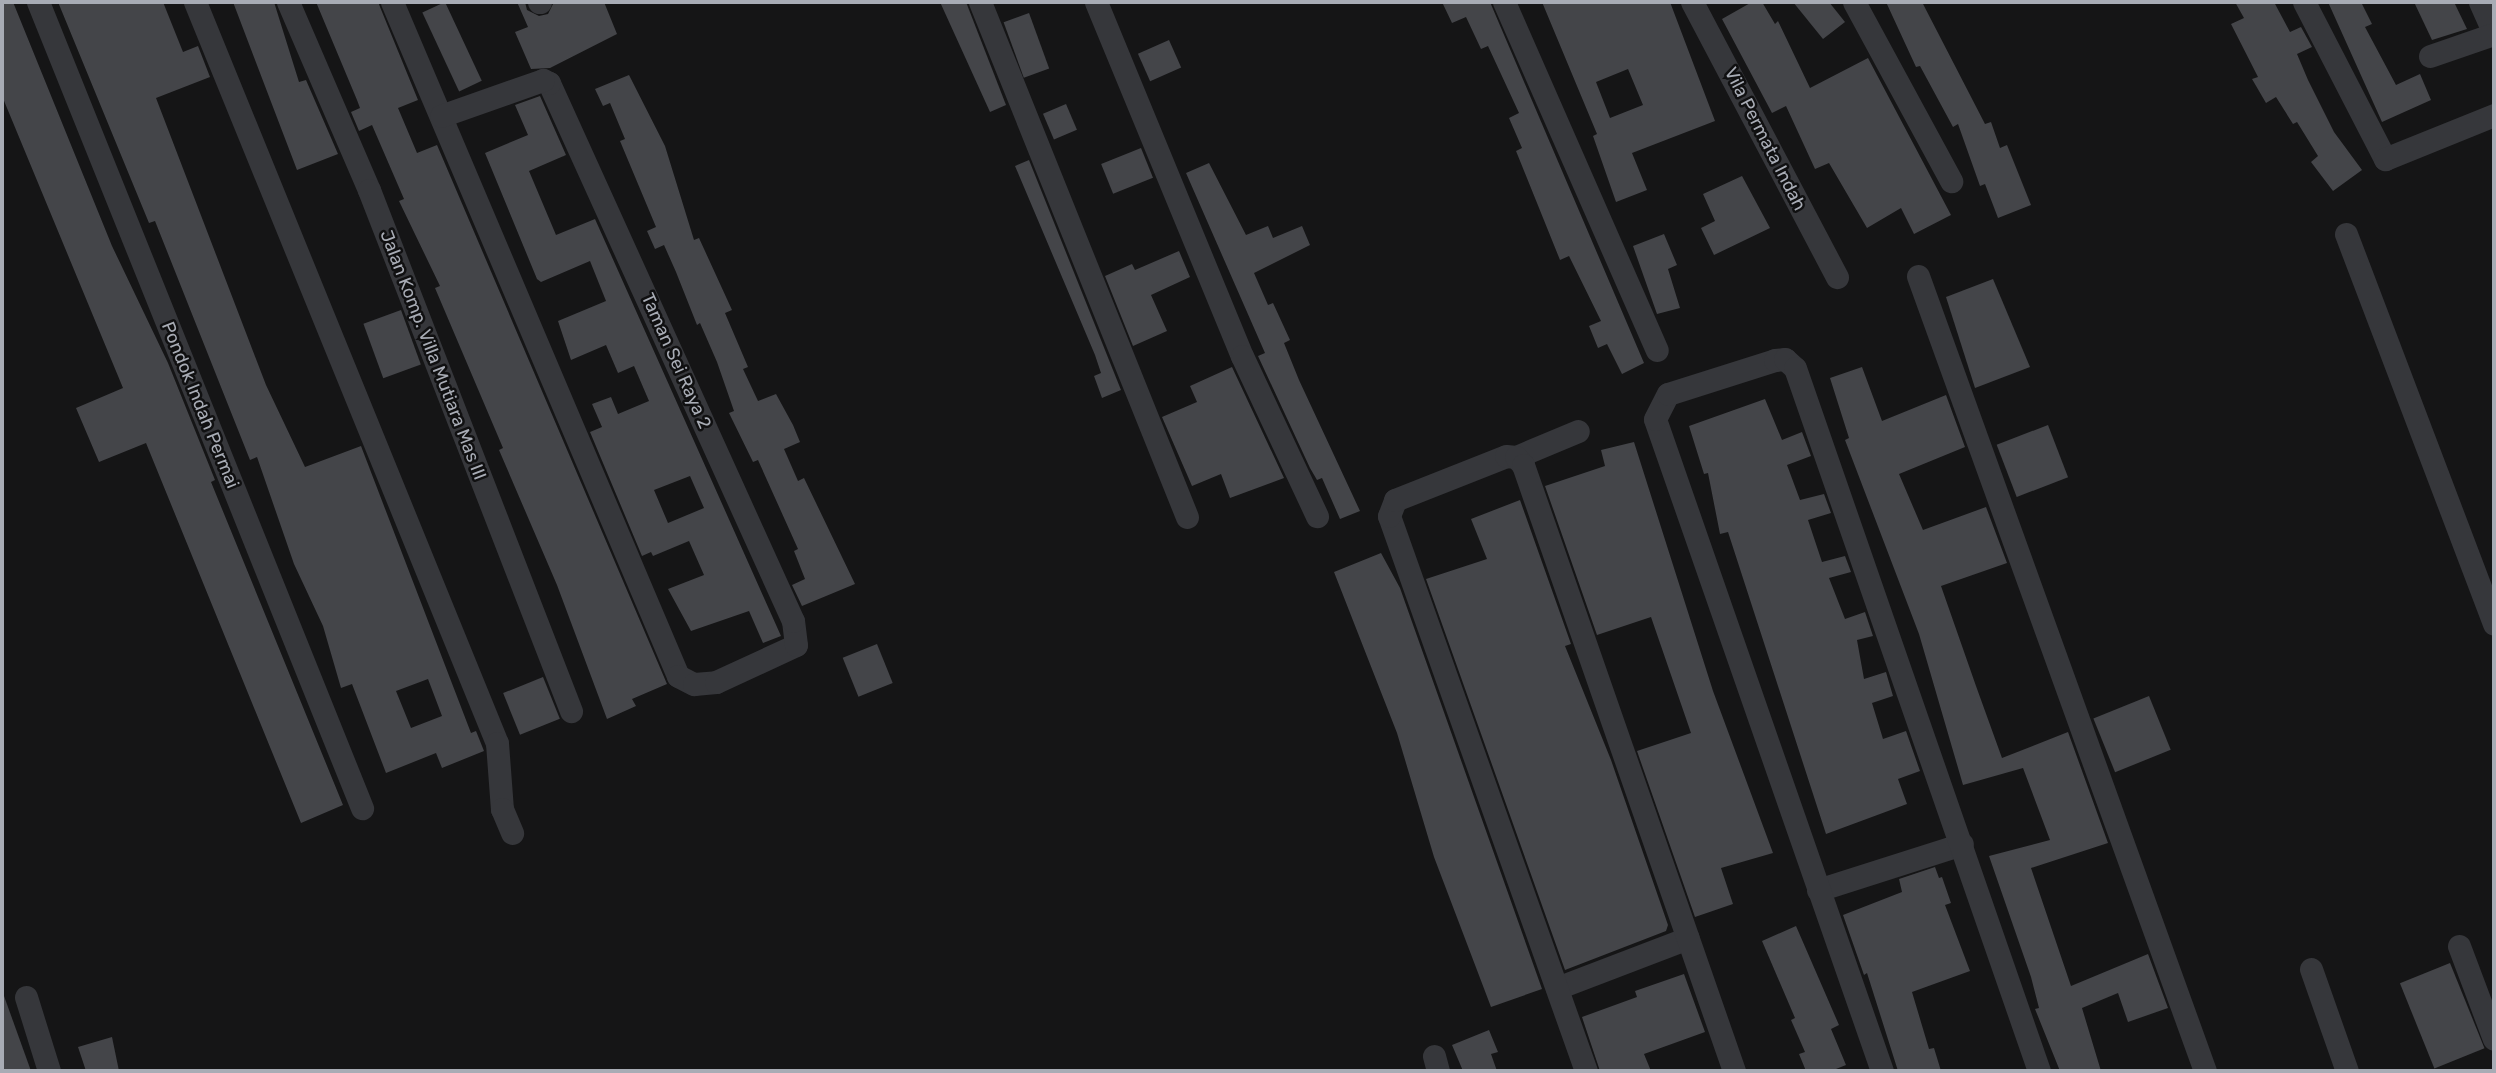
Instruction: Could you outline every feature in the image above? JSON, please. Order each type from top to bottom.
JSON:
[{"type":"street","name":"Pondok Indah Permai","points":[[38,2],[362,808]]},
{"type":"street","points":[[195,2],[497,743],[502,809],[512,833]]},
{"type":"street","name":"Jalan Komp. Villa Mutiara Mas III","points":[[288,2],[369,190],[571,711]]},
{"type":"street","name":"Taman Sei Raya 2","points":[[392,2],[441,116],[686,680],[716,682],[796,645],[793,621],[549,83],[542,80],[441,116]]},
{"type":"street","points":[[980,2],[1187,517]]},
{"type":"street","points":[[1096,2],[1241,356],[1317,516]]},
{"type":"street","points":[[1504,2],[1657,351]]},
{"type":"street","name":"Vila Permata Indah","points":[[1692,2],[1837,277]]},
{"type":"street","points":[[1853,2],[1951,181]]},
{"type":"street","points":[[2304,2],[2385,159],[2494,115]]},
{"type":"street","points":[[2431,55],[2494,33],[2480,2]]},
{"type":"street","points":[[2346,234],[2494,624]]},
{"type":"street","points":[[1918,276],[2205,1071]]},
{"type":"street","points":[[1882,1071],[1655,419],[1668,394],[1776,360],[1791,362],[1962,844],[2039,1071]]},
{"type":"street","points":[[1578,431],[1516,457],[1506,456],[1395,500],[1389,516],[1586,1071]]},
{"type":"street","points":[[1516,457],[1523,465],[1734,1071]]},
{"type":"street","points":[[1818,890],[1962,844]]},
{"type":"street","points":[[1557,988],[1688,938]]},
{"type":"street","points":[[2459,946],[2494,1039]]},
{"type":"street","points":[[2311,969],[2347,1071]]},
{"type":"street","points":[[26,996],[49,1071]]},
{"type":"building","points":[[2,2],[13,2],[112,246],[168,363],[215,480],[211,482],[343,805],[301,823],[146,443],[99,462],[76,408],[123,388],[2,96]]},
{"type":"building","points":[[58,2],[163,2],[183,52],[198,46],[210,77],[156,98],[266,385],[305,467],[361,446],[471,733],[476,731],[484,751],[442,768],[436,753],[386,773],[352,684],[341,688],[323,626],[294,564],[257,457],[250,460],[155,221],[149,223]],"holes":[[[428,679],[442,716],[411,728],[396,691]]]},
{"type":"building","points":[[233,2],[274,2],[299,82],[306,80],[338,154],[297,170]]},
{"type":"building","points":[[316,2],[378,2],[418,100],[398,108],[417,153],[437,145],[667,684],[632,699],[636,706],[607,719],[557,585],[499,450],[503,448],[435,288],[440,286],[399,201],[404,199],[372,125],[359,131],[351,112],[360,108]]},
{"type":"building","points":[[445,2],[482,81],[459,91],[422,13]]},
{"type":"building","points":[[517,2],[525,2],[527,10],[539,16],[548,14],[554,2],[604,2],[617,34],[550,68],[531,69],[515,32],[528,27]]},
{"type":"building","points":[[940,2],[966,2],[1006,105],[990,112]]},
{"type":"building","points":[[1442,2],[1490,2],[1644,363],[1622,374],[1607,344],[1598,348],[1589,326],[1601,321],[1569,256],[1560,260],[1516,151],[1522,148],[1509,118],[1519,113],[1488,46],[1481,49],[1466,17],[1452,23]]},
{"type":"building","points":[[1542,2],[1670,2],[1715,121],[1632,153],[1647,190],[1616,202],[1593,136],[1597,134]],"holes":[[[1628,69],[1643,105],[1610,118],[1596,82]]]},
{"type":"building","points":[[1752,2],[1762,2],[1775,24],[1778,21],[1810,88],[1868,58],[1951,215],[1914,234],[1901,208],[1867,228],[1829,163],[1815,169],[1786,106],[1772,113],[1722,19]]},
{"type":"building","points":[[1793,2],[1829,2],[1845,22],[1823,39]]},
{"type":"building","points":[[1886,2],[1922,2],[1985,124],[1991,122],[2000,148],[2007,145],[2031,205],[1998,218],[1985,184],[1980,186],[1958,124],[1953,127],[1920,66],[1916,67]]},
{"type":"building","points":[[2235,2],[2274,2],[2290,32],[2301,27],[2312,47],[2297,54],[2334,132],[2362,170],[2333,191],[2311,162],[2318,156],[2297,122],[2293,124],[2276,97],[2266,103],[2252,79],[2258,77],[2231,24],[2244,18]]},
{"type":"building","points":[[2328,2],[2361,2],[2372,24],[2365,27],[2396,85],[2420,74],[2431,100],[2382,122]]},
{"type":"building","points":[[2414,2],[2454,2],[2467,29],[2432,40]]},
{"type":"building","points":[[1029,13],[1049,68],[1024,78],[1004,22]]},
{"type":"building","points":[[1169,40],[1181,67],[1150,81],[1138,54]]},
{"type":"building","points":[[629,75],[665,146],[694,240],[699,238],[732,310],[725,313],[748,367],[743,369],[758,401],[776,394],[793,425],[800,442],[784,449],[798,481],[804,478],[855,584],[802,606],[792,585],[805,579],[794,551],[798,549],[758,460],[753,462],[729,413],[734,411],[717,362],[700,323],[697,325],[664,245],[655,249],[647,231],[656,227],[620,141],[625,139],[610,103],[603,106],[595,89]]},
{"type":"building","points":[[540,96],[566,155],[529,171],[556,235],[595,219],[781,636],[763,643],[749,611],[691,631],[668,589],[704,575],[689,541],[653,556],[651,552],[642,556],[590,432],[602,427],[592,404],[611,397],[618,414],[649,401],[634,366],[618,373],[606,345],[571,360],[558,321],[606,301],[590,261],[541,282],[537,279],[485,153],[528,135],[515,105]],"holes":[[[690,476],[704,508],[668,523],[654,490]]]},
{"type":"building","points":[[1066,104],[1077,130],[1054,140],[1043,114]]},
{"type":"building","points":[[1141,148],[1153,178],[1113,194],[1101,164]]},
{"type":"building","points":[[1029,160],[1121,390],[1102,398],[1094,376],[1101,373],[1095,355],[1015,166]]},
{"type":"building","points":[[1209,163],[1246,235],[1268,226],[1273,238],[1302,226],[1310,245],[1254,273],[1268,305],[1273,303],[1290,340],[1284,343],[1299,380],[1360,511],[1340,519],[1322,478],[1317,480],[1310,468],[1258,356],[1265,353],[1186,173]]},
{"type":"building","points":[[1742,176],[1770,228],[1714,255],[1701,228],[1715,221],[1703,194]]},
{"type":"building","points":[[1664,234],[1677,265],[1668,269],[1680,308],[1657,314],[1633,246]]},
{"type":"building","points":[[1179,251],[1190,277],[1151,295],[1167,331],[1133,346],[1105,276],[1132,264],[1135,270]]},
{"type":"building","points":[[1993,279],[2030,367],[1975,388],[1946,297]]},
{"type":"building","points":[[401,310],[421,365],[383,378],[363,324]]},
{"type":"building","points":[[1232,367],[1284,478],[1230,498],[1221,474],[1192,486],[1162,417],[1197,402],[1190,386]]},
{"type":"building","points":[[1862,367],[1882,421],[1946,395],[1965,447],[1899,474],[1923,530],[1986,507],[2007,563],[1941,586],[2002,758],[2068,732],[2108,843],[2031,868],[2071,986],[2148,954],[2168,1008],[2128,1022],[2118,993],[2082,1008],[2101,1071],[2060,1071],[2035,1009],[2039,1008],[2031,977],[1989,856],[2050,840],[2023,768],[1963,785],[1919,634],[1845,440],[1849,438],[1830,378]]},
{"type":"building","points":[[1765,399],[1782,440],[1802,432],[1811,456],[1787,465],[1800,500],[1824,494],[1831,513],[1808,520],[1822,562],[1845,556],[1851,572],[1829,578],[1845,619],[1865,612],[1873,636],[1857,640],[1864,679],[1886,672],[1893,696],[1872,703],[1883,739],[1906,731],[1920,771],[1898,779],[1907,804],[1826,834],[1728,532],[1720,534],[1708,473],[1704,474],[1689,426]]},
{"type":"building","points":[[2048,425],[2068,477],[2017,497],[1997,445]]},
{"type":"building","points":[[1634,442],[1713,691],[1773,853],[1721,868],[1733,904],[1695,917],[1637,751],[1691,733],[1651,617],[1597,635],[1545,486],[1605,466],[1601,450]]},
{"type":"building","points":[[1520,500],[1571,644],[1565,646],[1611,760],[1668,925],[1666,931],[1565,970],[1426,579],[1487,559],[1471,519]]},
{"type":"building","points":[[1381,553],[1400,588],[1542,989],[1491,1007],[1434,857],[1397,733],[1334,572]]},
{"type":"building","points":[[877,644],[893,683],[858,697],[843,658]]},
{"type":"building","points":[[543,677],[560,719],[520,735],[503,693]]},
{"type":"building","points":[[2149,696],[2171,750],[2115,772],[2093,718]]},
{"type":"building","points":[[1935,867],[1939,878],[1942,877],[1951,903],[1945,905],[1970,971],[1912,992],[1929,1049],[1934,1048],[1941,1071],[1898,1071],[1867,973],[1864,975],[1843,915],[1902,892],[1899,879]]},
{"type":"building","points":[[1796,926],[1839,1025],[1831,1029],[1846,1065],[1831,1071],[1806,1071],[1799,1054],[1805,1052],[1791,1020],[1795,1018],[1762,941]]},
{"type":"building","points":[[2450,963],[2484,1048],[2434,1069],[2400,983]]},
{"type":"building","points":[[1684,974],[1705,1032],[1644,1054],[1651,1071],[1600,1071],[1582,1017],[1637,997],[1635,991]]},
{"type":"building","points":[[4,996],[31,1071],[2,1071]]},
{"type":"building","points":[[1489,1030],[1498,1052],[1491,1054],[1497,1071],[1463,1071],[1452,1045]]},
{"type":"building","points":[[112,1037],[119,1071],[86,1071],[78,1047]]}]
